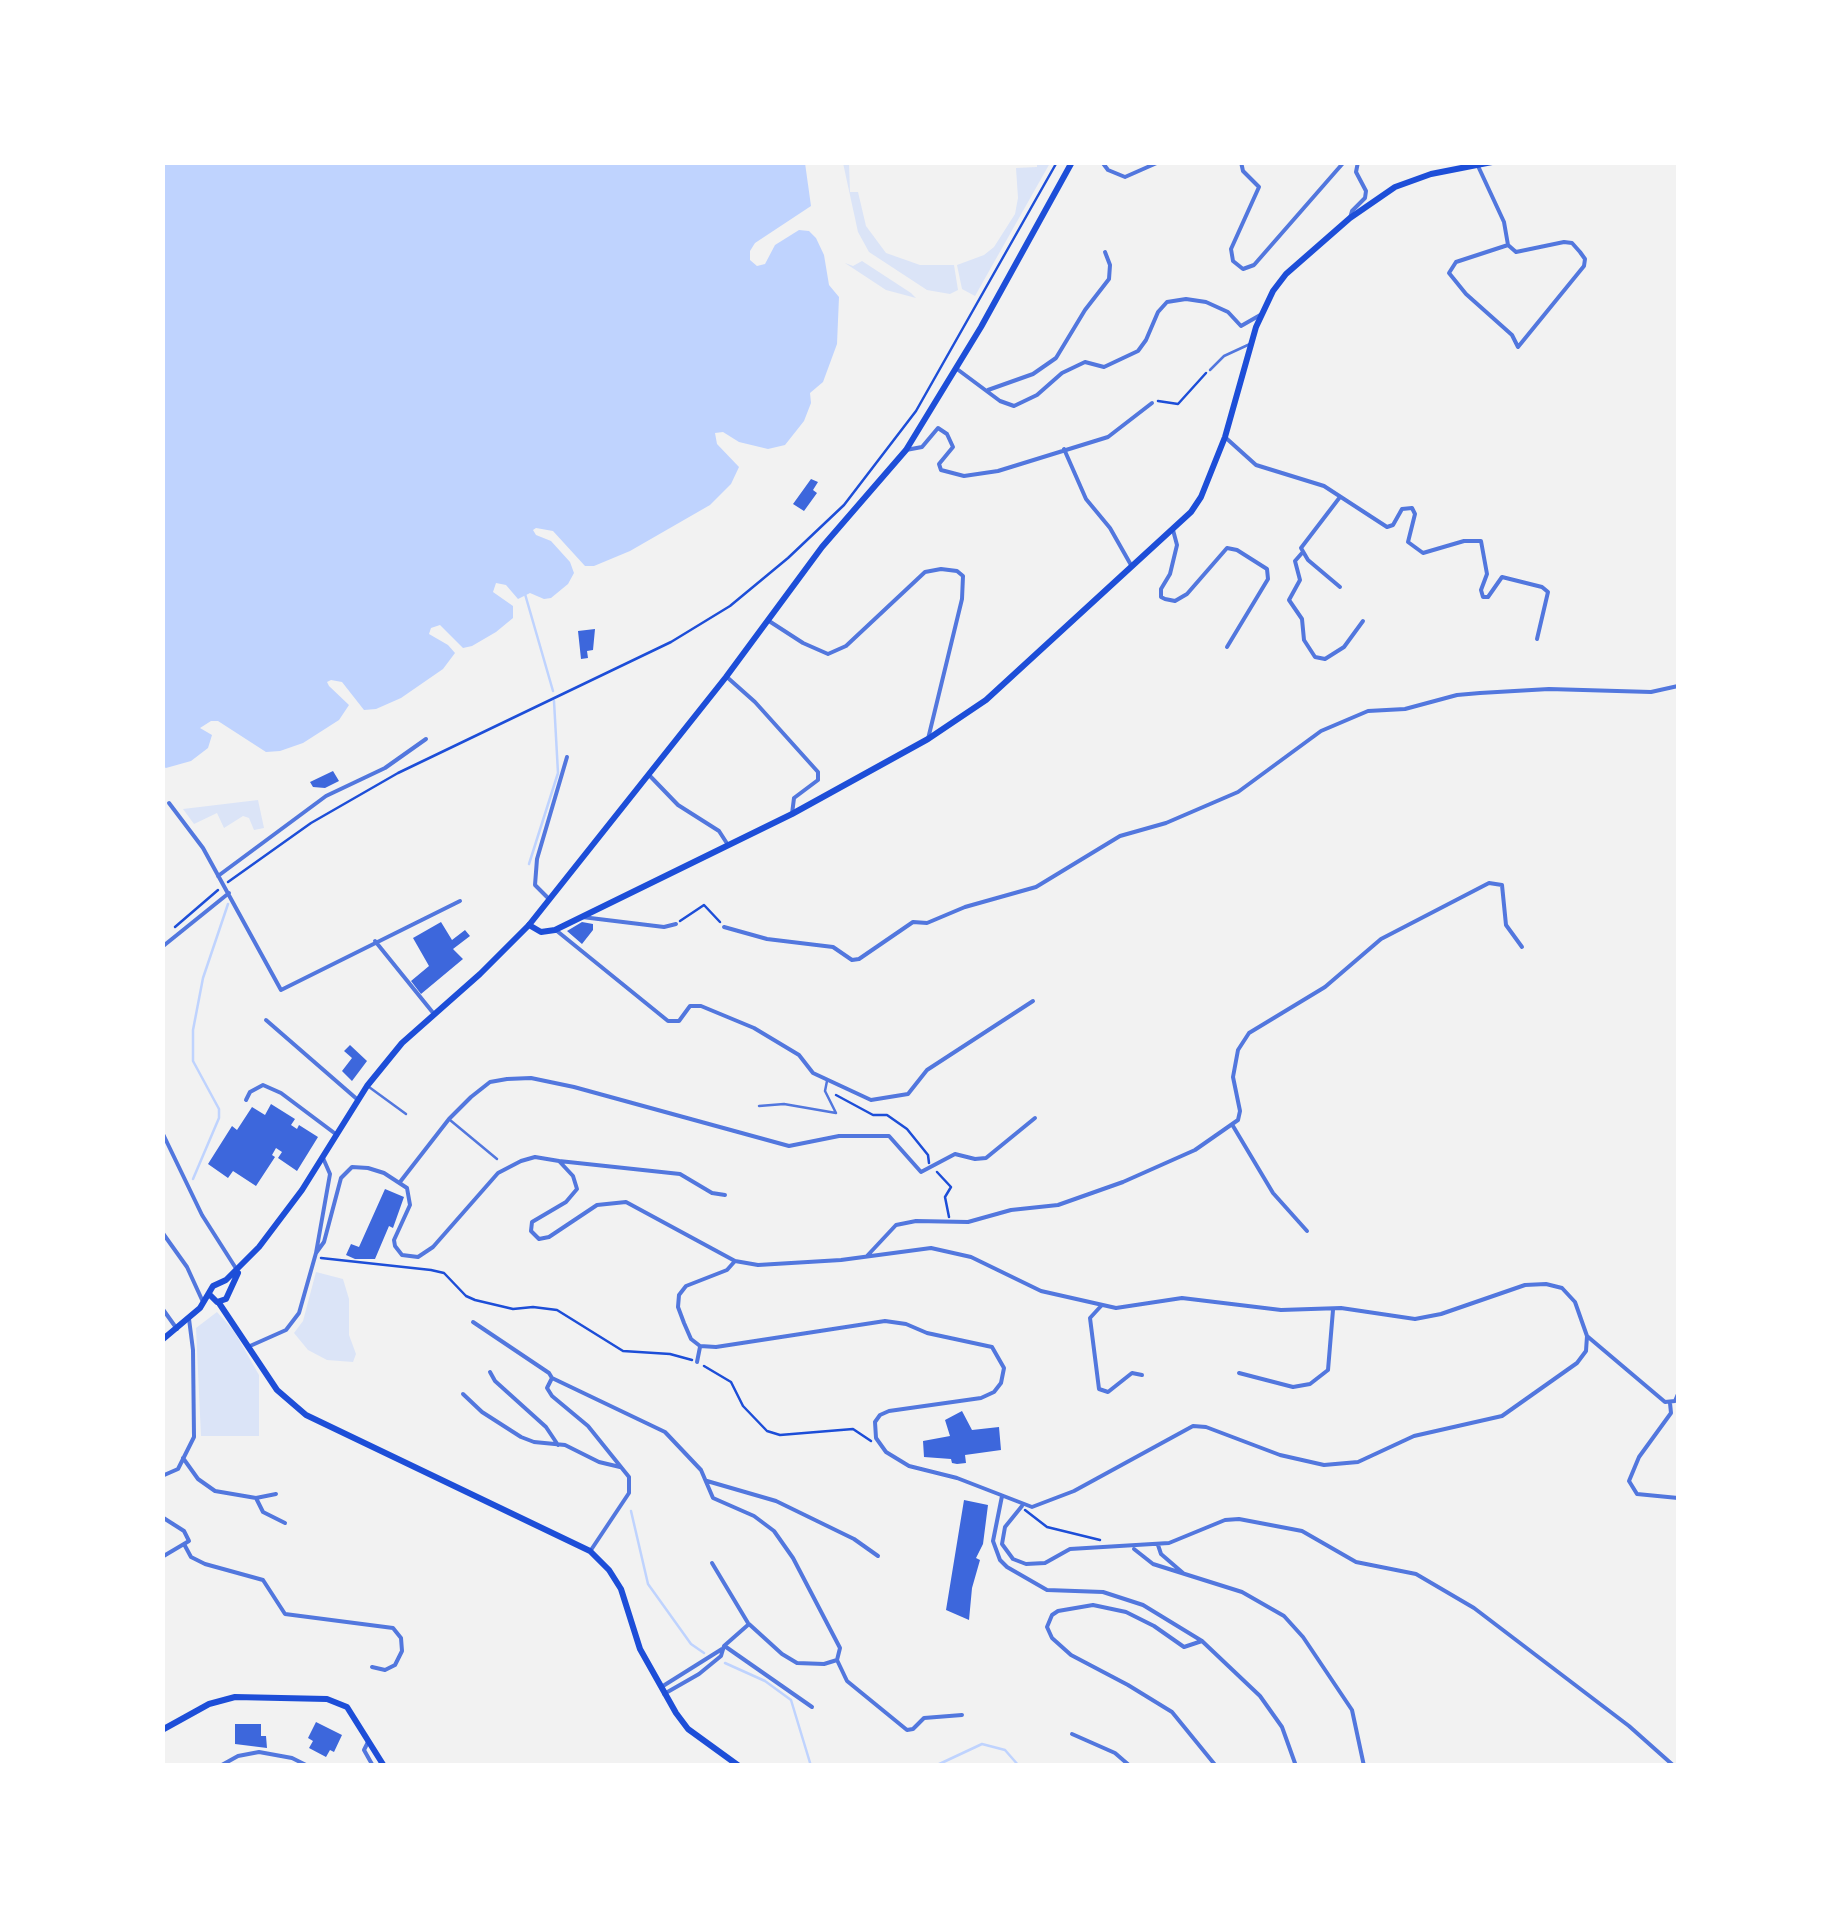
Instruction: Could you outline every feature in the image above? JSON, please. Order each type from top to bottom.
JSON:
[{"type":"main road","points":[[739,1766],[688,1728],[662,1691],[640,1649],[621,1590],[590,1551],[306,1414],[277,1390],[229,1314],[214,1299],[213,1286],[239,1269],[279,1222],[358,1100],[402,1043],[529,925],[726,677],[822,547],[906,450],[957,369],[1072,162]]},
{"type":"main road","points":[[529,925],[541,932],[556,930],[792,814],[928,739],[986,700],[1173,530],[1201,497],[1224,437],[1250,344],[1273,291],[1286,274],[1350,218],[1395,187],[1454,166],[1492,162]]},
{"type":"main road","points":[[229,1314],[228,1294],[239,1269]]},
{"type":"main road","points":[[221,1284],[228,1294]]},
{"type":"main road","points":[[162,1340],[202,1305],[228,1294]]},
{"type":"main road","points":[[162,1730],[209,1704],[235,1697],[327,1699],[347,1707],[370,1738],[384,1766]]},
{"type":"street","points":[[1102,162],[1108,170],[1125,176],[1160,162]]},
{"type":"street","points":[[1241,162],[1243,171],[1259,187],[1231,249],[1233,261],[1243,269],[1254,266],[1344,162]]},
{"type":"street","points":[[1350,218],[1352,210],[1365,198],[1366,191],[1356,172],[1358,162]]},
{"type":"street","points":[[1478,165],[1504,222],[1508,245],[1516,252],[1572,243],[1586,259],[1518,347],[1512,335],[1466,294],[1449,272],[1456,262],[1508,245]]},
{"type":"street","points":[[985,390],[1033,374],[1056,358],[1109,279],[1110,265],[1105,252]]},
{"type":"street","points":[[957,369],[1014,406],[1085,362],[1104,367],[1142,348],[1158,312],[1171,301],[1186,299],[1224,309],[1239,326],[1262,314]]},
{"type":"street","points":[[1210,370],[1239,346],[1250,344]]},
{"type":"street","points":[[906,450],[922,447],[934,430],[940,429],[948,434],[952,447],[938,467],[964,476],[998,472],[1108,437],[1152,403]]},
{"type":"street","points":[[1224,437],[1256,465],[1310,480],[1387,527],[1402,509],[1412,508],[1415,514],[1408,542],[1424,554],[1464,541],[1481,541],[1487,574],[1481,590],[1483,597],[1488,597],[1502,577],[1546,589],[1550,596],[1538,639]]},
{"type":"street","points":[[1064,449],[1086,498],[1110,528],[1132,567]]},
{"type":"street","points":[[1340,497],[1301,548],[1340,587]]},
{"type":"street","points":[[1173,530],[1177,545],[1170,574],[1160,589],[1164,600],[1176,601],[1188,594],[1226,548],[1237,550],[1267,569],[1268,579],[1227,647]]},
{"type":"street","points":[[1302,553],[1294,561],[1300,577],[1289,600],[1302,619],[1303,637],[1315,657],[1324,659],[1344,647],[1363,621]]},
{"type":"street","points":[[769,621],[828,654],[846,646],[925,572],[957,571],[963,576],[962,600],[928,739]]},
{"type":"street","points":[[726,677],[780,730],[819,776],[794,798],[792,814]]},
{"type":"street","points":[[724,927],[768,940],[833,947],[852,960],[859,959],[914,922],[927,922],[1036,887],[1109,841],[1166,823],[1238,792],[1321,732],[1368,710],[1405,709],[1480,693],[1549,688],[1651,692],[1678,686]]},
{"type":"street","points":[[218,876],[326,796],[385,768],[426,739]]},
{"type":"street","points":[[549,899],[535,885],[537,859],[568,757]]},
{"type":"street","points":[[649,775],[678,805],[719,831],[728,844]]},
{"type":"street","points":[[169,802],[203,848],[281,990],[460,901]]},
{"type":"street","points":[[867,1256],[896,1225],[916,1221],[968,1222],[1011,1210],[1070,1202],[1167,1164],[1233,1126],[1240,1111],[1233,1076],[1238,1050],[1249,1033],[1325,987],[1381,939],[1488,883],[1502,885],[1506,925],[1522,947]]},
{"type":"street","points":[[162,947],[229,893]]},
{"type":"street","points":[[581,917],[664,927],[676,924]]},
{"type":"street","points":[[556,930],[668,1021],[678,1020],[690,1006],[701,1006],[754,1028],[799,1055],[814,1073],[871,1100],[900,1098],[915,1089],[926,1070],[946,1055],[1033,1001]]},
{"type":"street","points":[[375,941],[434,1014]]},
{"type":"street","points":[[266,1020],[358,1100]]},
{"type":"street","points":[[400,1182],[448,1120],[490,1082],[530,1078],[781,1145],[800,1146],[839,1136],[885,1135],[897,1142],[918,1170],[955,1154],[986,1158],[1035,1118]]},
{"type":"street","points":[[759,1106],[784,1104],[836,1113],[825,1090],[827,1078]]},
{"type":"street","points":[[246,1100],[250,1092],[263,1085],[281,1093],[337,1135]]},
{"type":"street","points":[[368,1086],[406,1114]]},
{"type":"street","points":[[448,1120],[497,1159]]},
{"type":"street","points":[[1233,1126],[1273,1193],[1307,1231]]},
{"type":"street","points":[[162,1132],[202,1214],[239,1269]]},
{"type":"street","points":[[315,1255],[322,1246],[335,1193],[347,1170],[368,1168],[400,1182],[411,1198],[394,1240],[402,1255],[418,1256],[433,1248],[498,1173],[535,1157],[680,1174],[712,1194],[725,1194]]},
{"type":"street","points":[[250,1346],[291,1326],[299,1313],[330,1174],[323,1158]]},
{"type":"street","points":[[559,1161],[573,1176],[577,1189],[566,1202],[532,1222],[531,1231],[540,1239],[549,1238],[598,1205],[626,1202],[735,1261],[758,1265],[911,1249],[949,1251],[972,1257],[1041,1291],[1124,1308],[1182,1298],[1281,1310],[1333,1310],[1415,1318],[1442,1314],[1525,1285],[1546,1284],[1562,1288],[1575,1302],[1587,1336],[1586,1352],[1577,1363],[1502,1416],[1414,1436],[1358,1462],[1324,1465],[1193,1426],[1074,1491],[1040,1505],[1022,1506],[958,1478],[909,1466],[881,1446],[874,1430],[880,1415],[928,1403],[981,1398],[994,1392],[1004,1368],[992,1347],[886,1321],[716,1347],[700,1346],[684,1323],[678,1295],[686,1286],[727,1270],[735,1261]]},
{"type":"street","points":[[162,1232],[187,1267],[202,1305]]},
{"type":"street","points":[[1102,1306],[1090,1318],[1099,1388],[1108,1392],[1132,1373],[1142,1375]]},
{"type":"street","points":[[162,1308],[177,1329]]},
{"type":"street","points":[[1240,1373],[1292,1387],[1310,1384],[1328,1370],[1333,1310]]},
{"type":"street","points":[[162,1476],[178,1470],[194,1437],[189,1319]]},
{"type":"street","points":[[473,1322],[550,1373],[552,1379],[665,1432],[683,1448],[707,1480],[713,1498],[754,1516],[774,1531],[836,1639],[841,1653],[836,1660],[824,1664],[798,1663],[782,1654],[748,1624],[712,1562]]},
{"type":"street","points":[[1587,1336],[1670,1403],[1672,1413],[1639,1457],[1628,1481],[1636,1494],[1678,1498]]},
{"type":"street","points":[[697,1362],[700,1346]]},
{"type":"street","points":[[490,1372],[546,1427],[558,1445]]},
{"type":"street","points":[[552,1379],[547,1388],[552,1396],[588,1426],[629,1477],[629,1493],[590,1551]]},
{"type":"street","points":[[463,1394],[506,1430],[534,1442],[558,1445],[620,1466]]},
{"type":"street","points":[[1670,1403],[1678,1394]]},
{"type":"street","points":[[183,1458],[198,1479],[215,1491],[256,1498],[276,1494]]},
{"type":"street","points":[[707,1480],[776,1501],[854,1539],[878,1556]]},
{"type":"street","points":[[1002,1496],[993,1541],[1007,1567],[1047,1590],[1103,1592],[1143,1605],[1202,1641],[1260,1696],[1282,1727],[1296,1766]]},
{"type":"street","points":[[256,1498],[263,1512],[285,1524]]},
{"type":"street","points":[[1022,1506],[1005,1527],[1002,1538],[1007,1553],[1026,1564],[1046,1562],[1070,1549],[1158,1545],[1239,1518],[1302,1531],[1356,1562],[1416,1574],[1474,1608],[1674,1766]]},
{"type":"street","points":[[162,1516],[184,1530],[189,1541],[162,1557]]},
{"type":"street","points":[[184,1544],[192,1557],[205,1564],[263,1580],[285,1614],[393,1628],[401,1638],[402,1651],[395,1665],[384,1670],[372,1667]]},
{"type":"street","points":[[1158,1545],[1162,1554],[1183,1573]]},
{"type":"street","points":[[1133,1547],[1146,1561],[1242,1592],[1294,1626],[1352,1710],[1364,1766]]},
{"type":"street","points":[[1202,1641],[1184,1648],[1126,1612],[1093,1605],[1058,1611],[1052,1614],[1047,1626],[1052,1638],[1070,1656],[1128,1684],[1172,1712],[1216,1766]]},
{"type":"street","points":[[662,1691],[699,1674],[721,1656],[723,1648],[748,1624]]},
{"type":"street","points":[[723,1648],[812,1707]]},
{"type":"street","points":[[836,1660],[847,1681],[907,1730],[924,1718],[962,1715]]},
{"type":"street","points":[[1072,1734],[1115,1753],[1130,1766]]},
{"type":"street","points":[[370,1738],[364,1750],[373,1766]]},
{"type":"street","points":[[220,1766],[238,1756],[259,1752],[292,1758],[308,1766]]},
{"type":"path","points":[[231,880],[312,822],[370,788],[659,648],[730,606],[798,550],[844,504],[916,410],[1057,162]]},
{"type":"path","points":[[1152,403],[1178,404],[1210,370]]},
{"type":"path","points":[[177,925],[216,892]]},
{"type":"path","points":[[676,924],[704,905],[724,927]]},
{"type":"path","points":[[315,1255],[431,1270],[444,1273],[475,1300],[513,1309],[557,1310],[623,1351],[670,1354],[697,1362],[731,1382],[748,1412],[767,1431],[780,1435],[853,1429],[881,1446]]},
{"type":"path","points":[[1022,1506],[1028,1515],[1048,1527],[1102,1540]]},
{"type":"shaded area","points":[[843,163],[849,163],[850,192],[858,192],[866,226],[886,253],[920,265],[954,265],[958,290],[950,294],[927,290],[869,252],[858,232]]},
{"type":"shaded area","points":[[1037,163],[1050,163],[975,296],[962,289],[957,265],[994,247],[1015,214],[1016,168],[1037,167]]},
{"type":"shaded area","points":[[862,261],[916,298],[886,290],[845,263],[853,266]]},
{"type":"shaded area","points":[[258,800],[264,828],[254,830],[249,818],[243,816],[224,828],[217,813],[194,824],[183,809]]},
{"type":"shaded area","points":[[316,1272],[343,1279],[349,1299],[349,1335],[356,1354],[353,1362],[327,1360],[308,1350],[294,1333],[303,1321]]},
{"type":"shaded area","points":[[217,1312],[234,1331],[259,1375],[259,1436],[201,1436],[196,1328]]},
{"type":"water","points":[[162,163],[805,163],[811,206],[755,243],[750,260],[757,266],[765,264],[775,245],[799,230],[809,231],[824,255],[829,285],[839,297],[837,344],[823,382],[810,393],[811,403],[804,421],[785,445],[768,449],[739,442],[723,432],[715,433],[717,444],[739,467],[731,484],[710,505],[630,551],[594,566],[585,566],[553,531],[536,528],[536,535],[551,541],[570,562],[574,573],[568,584],[551,598],[530,593],[518,599],[506,585],[496,583],[493,592],[513,606],[513,618],[496,632],[463,648],[440,625],[431,628],[429,634],[455,653],[443,669],[401,698],[364,710],[342,682],[331,680],[327,682],[329,686],[349,705],[339,720],[303,743],[266,752],[218,721],[211,721],[200,728],[212,735],[208,748],[191,761],[166,768],[162,766]]},
{"type":"building","points":[[811,479],[818,482],[813,490],[817,493],[804,511],[793,504]]},
{"type":"building","points":[[595,629],[593,650],[587,651],[588,658],[581,659],[578,631]]},
{"type":"building","points":[[333,771],[339,781],[325,788],[313,787],[310,782]]},
{"type":"building","points":[[441,922],[452,940],[465,930],[470,936],[453,949],[463,959],[421,994],[411,981],[429,966],[413,938]]},
{"type":"building","points":[[582,922],[593,924],[593,930],[582,944],[567,931]]},
{"type":"building","points":[[350,1045],[367,1061],[352,1081],[342,1071],[352,1058],[344,1051]]},
{"type":"building","points":[[271,1104],[295,1119],[291,1125],[297,1129],[299,1125],[318,1137],[297,1171],[278,1158],[282,1152],[276,1148],[272,1155],[275,1157],[256,1186],[233,1171],[228,1178],[208,1164],[232,1126],[237,1130],[252,1107],[265,1115]]},
{"type":"building","points":[[385,1189],[404,1197],[393,1228],[389,1226],[375,1259],[346,1255],[351,1244],[359,1247]]},
{"type":"building","points":[[962,1411],[972,1430],[999,1427],[1001,1450],[965,1455],[966,1463],[957,1464],[951,1459],[924,1457],[923,1441],[950,1436],[945,1420]]},
{"type":"building","points":[[964,1500],[988,1505],[983,1544],[976,1558],[980,1560],[969,1620],[946,1610]]},
{"type":"building","points":[[316,1722],[342,1735],[334,1752],[330,1750],[326,1757],[309,1748],[313,1741],[308,1738]]},
{"type":"building","points":[[235,1724],[261,1724],[267,1748],[235,1744]]},
{"type":"waterway","points":[[525,594],[553,691]]},
{"type":"waterway","points":[[529,864],[558,773],[554,701]]},
{"type":"waterway","points":[[193,1179],[219,1118],[219,1109],[193,1061],[193,1030],[203,978],[228,904]]},
{"type":"waterway","points":[[631,1511],[648,1584],[691,1644],[704,1653]]},
{"type":"waterway","points":[[725,1663],[765,1681],[791,1700],[811,1766]]},
{"type":"waterway","points":[[935,1766],[982,1744],[1005,1750],[1019,1766]]}]
